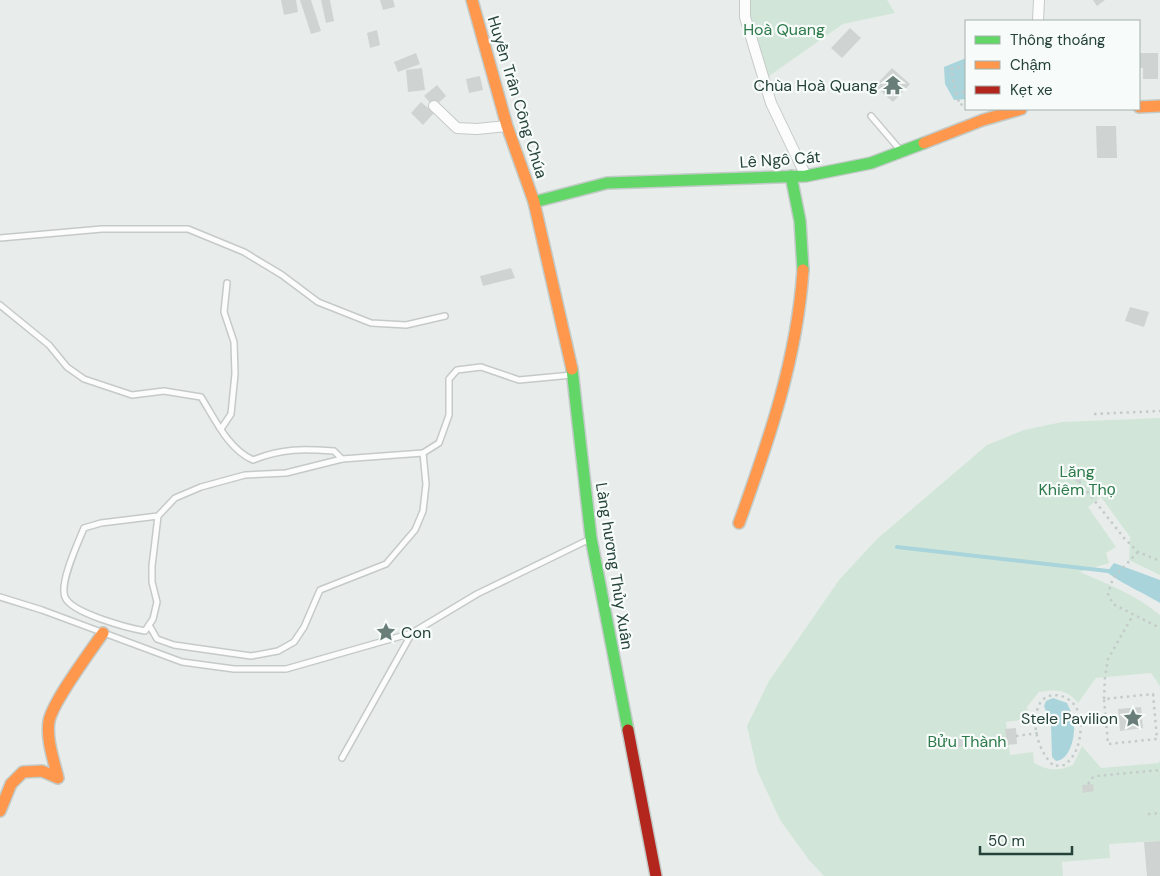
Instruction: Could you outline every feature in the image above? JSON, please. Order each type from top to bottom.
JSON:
[{"type":"street","name":"Huyền Trân Công Chúa","points":[[472,0],[508,126],[534,202]]},
{"type":"street","points":[[745,0],[745,17],[771,103],[806,176]]},
{"type":"street","points":[[1038,20],[1039,0]]},
{"type":"street","points":[[434,106],[457,128],[477,129],[508,126]]},
{"type":"street","points":[[1140,107],[1160,106]]},
{"type":"street","name":"Lê Ngô Cát","points":[[534,202],[607,184],[806,176],[871,163],[983,120],[1018,110]]},
{"type":"street","points":[[739,523],[786,390],[800,318],[802,287],[801,225],[798,201],[791,176]]},
{"type":"street","name":"Làng hương Thủy Xuân","points":[[534,202],[573,374],[591,538],[656,876]]},
{"type":"street","points":[[0,810],[11,784],[23,772],[42,771],[58,778],[50,742],[48,721],[65,690],[103,633]]},
{"type":"lane","points":[[871,116],[901,152]]},
{"type":"lane","points":[[0,238],[102,229],[188,229],[244,252],[282,275],[318,302],[371,323],[406,324],[445,316]]},
{"type":"lane","points":[[221,429],[231,414],[235,374],[234,342],[224,312],[227,283]]},
{"type":"lane","points":[[0,305],[48,345],[68,367],[84,380],[132,395],[164,390],[201,397],[221,429],[242,455],[253,460],[276,450],[308,449],[334,450],[342,459]]},
{"type":"lane","points":[[158,516],[102,523],[84,528],[64,582],[64,596],[70,606],[125,627],[145,631],[154,619],[157,602],[152,582],[152,566],[158,516],[175,498],[201,487],[245,475],[286,473],[342,459],[423,453],[439,443],[449,415],[449,380],[457,370],[481,367],[519,380],[573,374]]},
{"type":"lane","points":[[149,625],[157,639],[174,646],[251,656],[278,651],[294,642],[304,627],[320,590],[386,564],[415,530],[423,511],[426,484],[423,453]]},
{"type":"lane","points":[[0,597],[182,662],[234,669],[286,669],[412,633],[477,594],[591,538]]},
{"type":"lane","points":[[342,758],[412,633]]},
{"type":"path","points":[[965,66],[951,69],[960,105],[965,104]]},
{"type":"path","points":[[956,93],[965,92]]},
{"type":"path","points":[[1094,414],[1160,411]]},
{"type":"path","points":[[1080,481],[1120,534],[1138,552],[1160,561]]},
{"type":"path","points":[[1138,552],[1123,566],[1114,578],[1108,594],[1114,604],[1160,628]]},
{"type":"path","points":[[1104,698],[1153,694],[1157,739],[1108,744],[1104,698],[1108,659],[1133,615]]},
{"type":"path","points":[[1055,694],[1071,700],[1077,708],[1081,724],[1080,740],[1076,755],[1065,766],[1054,766],[1048,761],[1040,747],[1036,718],[1039,706],[1045,698],[1055,694]]},
{"type":"path","points":[[1154,715],[1160,714]]},
{"type":"path","points":[[1081,724],[1106,721]]},
{"type":"path","points":[[1016,736],[1038,733]]},
{"type":"path","points":[[1001,737],[1006,737]]},
{"type":"path","points":[[1088,784],[1096,776],[1160,770]]},
{"type":"path","points":[[1148,814],[1160,813]]},
{"type":"green space","name":"Hoà Quang","points":[[751,0],[887,0],[895,13],[843,24],[769,76],[751,26]]},
{"type":"green space","points":[[1160,418],[1160,575],[1129,560],[1130,537],[1101,497],[1088,507],[1116,547],[1106,553],[1109,563],[1080,572],[1132,596],[1160,615],[1160,686],[1151,673],[1096,678],[1078,703],[1070,695],[1061,691],[1039,692],[1027,707],[1029,719],[1006,722],[1010,755],[1033,752],[1034,763],[1044,768],[1058,769],[1073,765],[1082,746],[1101,768],[1159,763],[1160,760],[1160,841],[1109,844],[1110,858],[1062,862],[1063,876],[824,876],[809,860],[780,820],[757,770],[747,726],[769,681],[839,580],[877,539],[987,445],[1024,430],[1062,422]]},
{"type":"water","points":[[965,58],[965,99],[954,100],[945,84],[944,67]]},
{"type":"water","points":[[1114,563],[1160,580],[1160,603],[1107,572]]},
{"type":"water","points":[[1053,698],[1067,703],[1073,716],[1074,725],[1071,747],[1065,757],[1056,761],[1052,757],[1051,725],[1044,706],[1046,701]]},
{"type":"building","points":[[281,0],[296,0],[298,12],[284,15]]},
{"type":"building","points":[[300,0],[311,0],[321,31],[311,34]]},
{"type":"building","points":[[321,0],[330,0],[334,21],[326,23]]},
{"type":"building","points":[[380,0],[393,0],[395,7],[383,10]]},
{"type":"building","points":[[1093,0],[1105,0],[1097,6]]},
{"type":"building","name":"Chùa Hoà Quang","points":[[850,28],[861,38],[842,58],[831,48]]},
{"type":"building","points":[[377,30],[380,45],[370,48],[367,33]]},
{"type":"building","points":[[416,53],[420,64],[398,72],[394,62]]},
{"type":"building","points":[[1140,53],[1158,53],[1158,79],[1143,79],[1143,68],[1140,68]]},
{"type":"building","points":[[422,68],[425,90],[408,92],[406,70]]},
{"type":"building","name":"Chùa Hoà Quang","points":[[892,68],[910,84],[893,102],[875,86]]},
{"type":"building","points":[[480,76],[483,90],[469,93],[466,79]]},
{"type":"building","points":[[437,85],[446,96],[434,107],[424,96]]},
{"type":"building","points":[[421,102],[434,113],[423,125],[411,113]]},
{"type":"building","points":[[1096,126],[1116,126],[1117,158],[1097,158]]},
{"type":"building","points":[[511,268],[515,278],[483,286],[480,276]]},
{"type":"building","points":[[1130,307],[1149,312],[1144,327],[1125,321]]},
{"type":"building","points":[[1075,472],[1081,480],[1077,483],[1071,475]]},
{"type":"building","points":[[1141,707],[1143,728],[1120,731],[1118,709]]},
{"type":"building","points":[[1016,728],[1017,744],[1007,745],[1005,729]]},
{"type":"building","points":[[964,738],[965,746],[954,748],[952,739]]},
{"type":"building","points":[[1093,784],[1094,791],[1083,793],[1082,785]]},
{"type":"building","points":[[1160,841],[1160,876],[1147,876],[1144,842]]},
{"type":"waterway","points":[[897,547],[1108,571]]},
{"type":"traffic: fast","points":[[534,202],[607,183],[806,176],[871,163],[924,143]]},
{"type":"traffic: fast","points":[[791,176],[800,221],[803,270]]},
{"type":"traffic: fast","points":[[572,369],[591,538],[628,730]]},
{"type":"traffic: slow","points":[[472,0],[507,126],[534,202],[572,369]]},
{"type":"traffic: slow","points":[[1140,107],[1160,106]]},
{"type":"traffic: slow","points":[[924,143],[983,120],[1018,110]]},
{"type":"traffic: slow","points":[[739,523],[780,399],[795,335],[803,270]]},
{"type":"traffic: slow","points":[[0,811],[11,784],[23,772],[42,771],[58,778],[49,742],[49,721],[64,689],[103,633]]},
{"type":"traffic: jam","points":[[628,730],[656,876]]},
{"type":"place","name":"Chùa Hoà Quang","points":[[893,85]]},
{"type":"place","name":"Con","points":[[386,632]]},
{"type":"place","name":"Stele Pavilion","points":[[1133,718]]},
{"type":"park label","name":"Lăng Khiêm Thọ","points":[[1077,480]]},
{"type":"park label","name":"Bửu Thành","points":[[967,741]]}]
